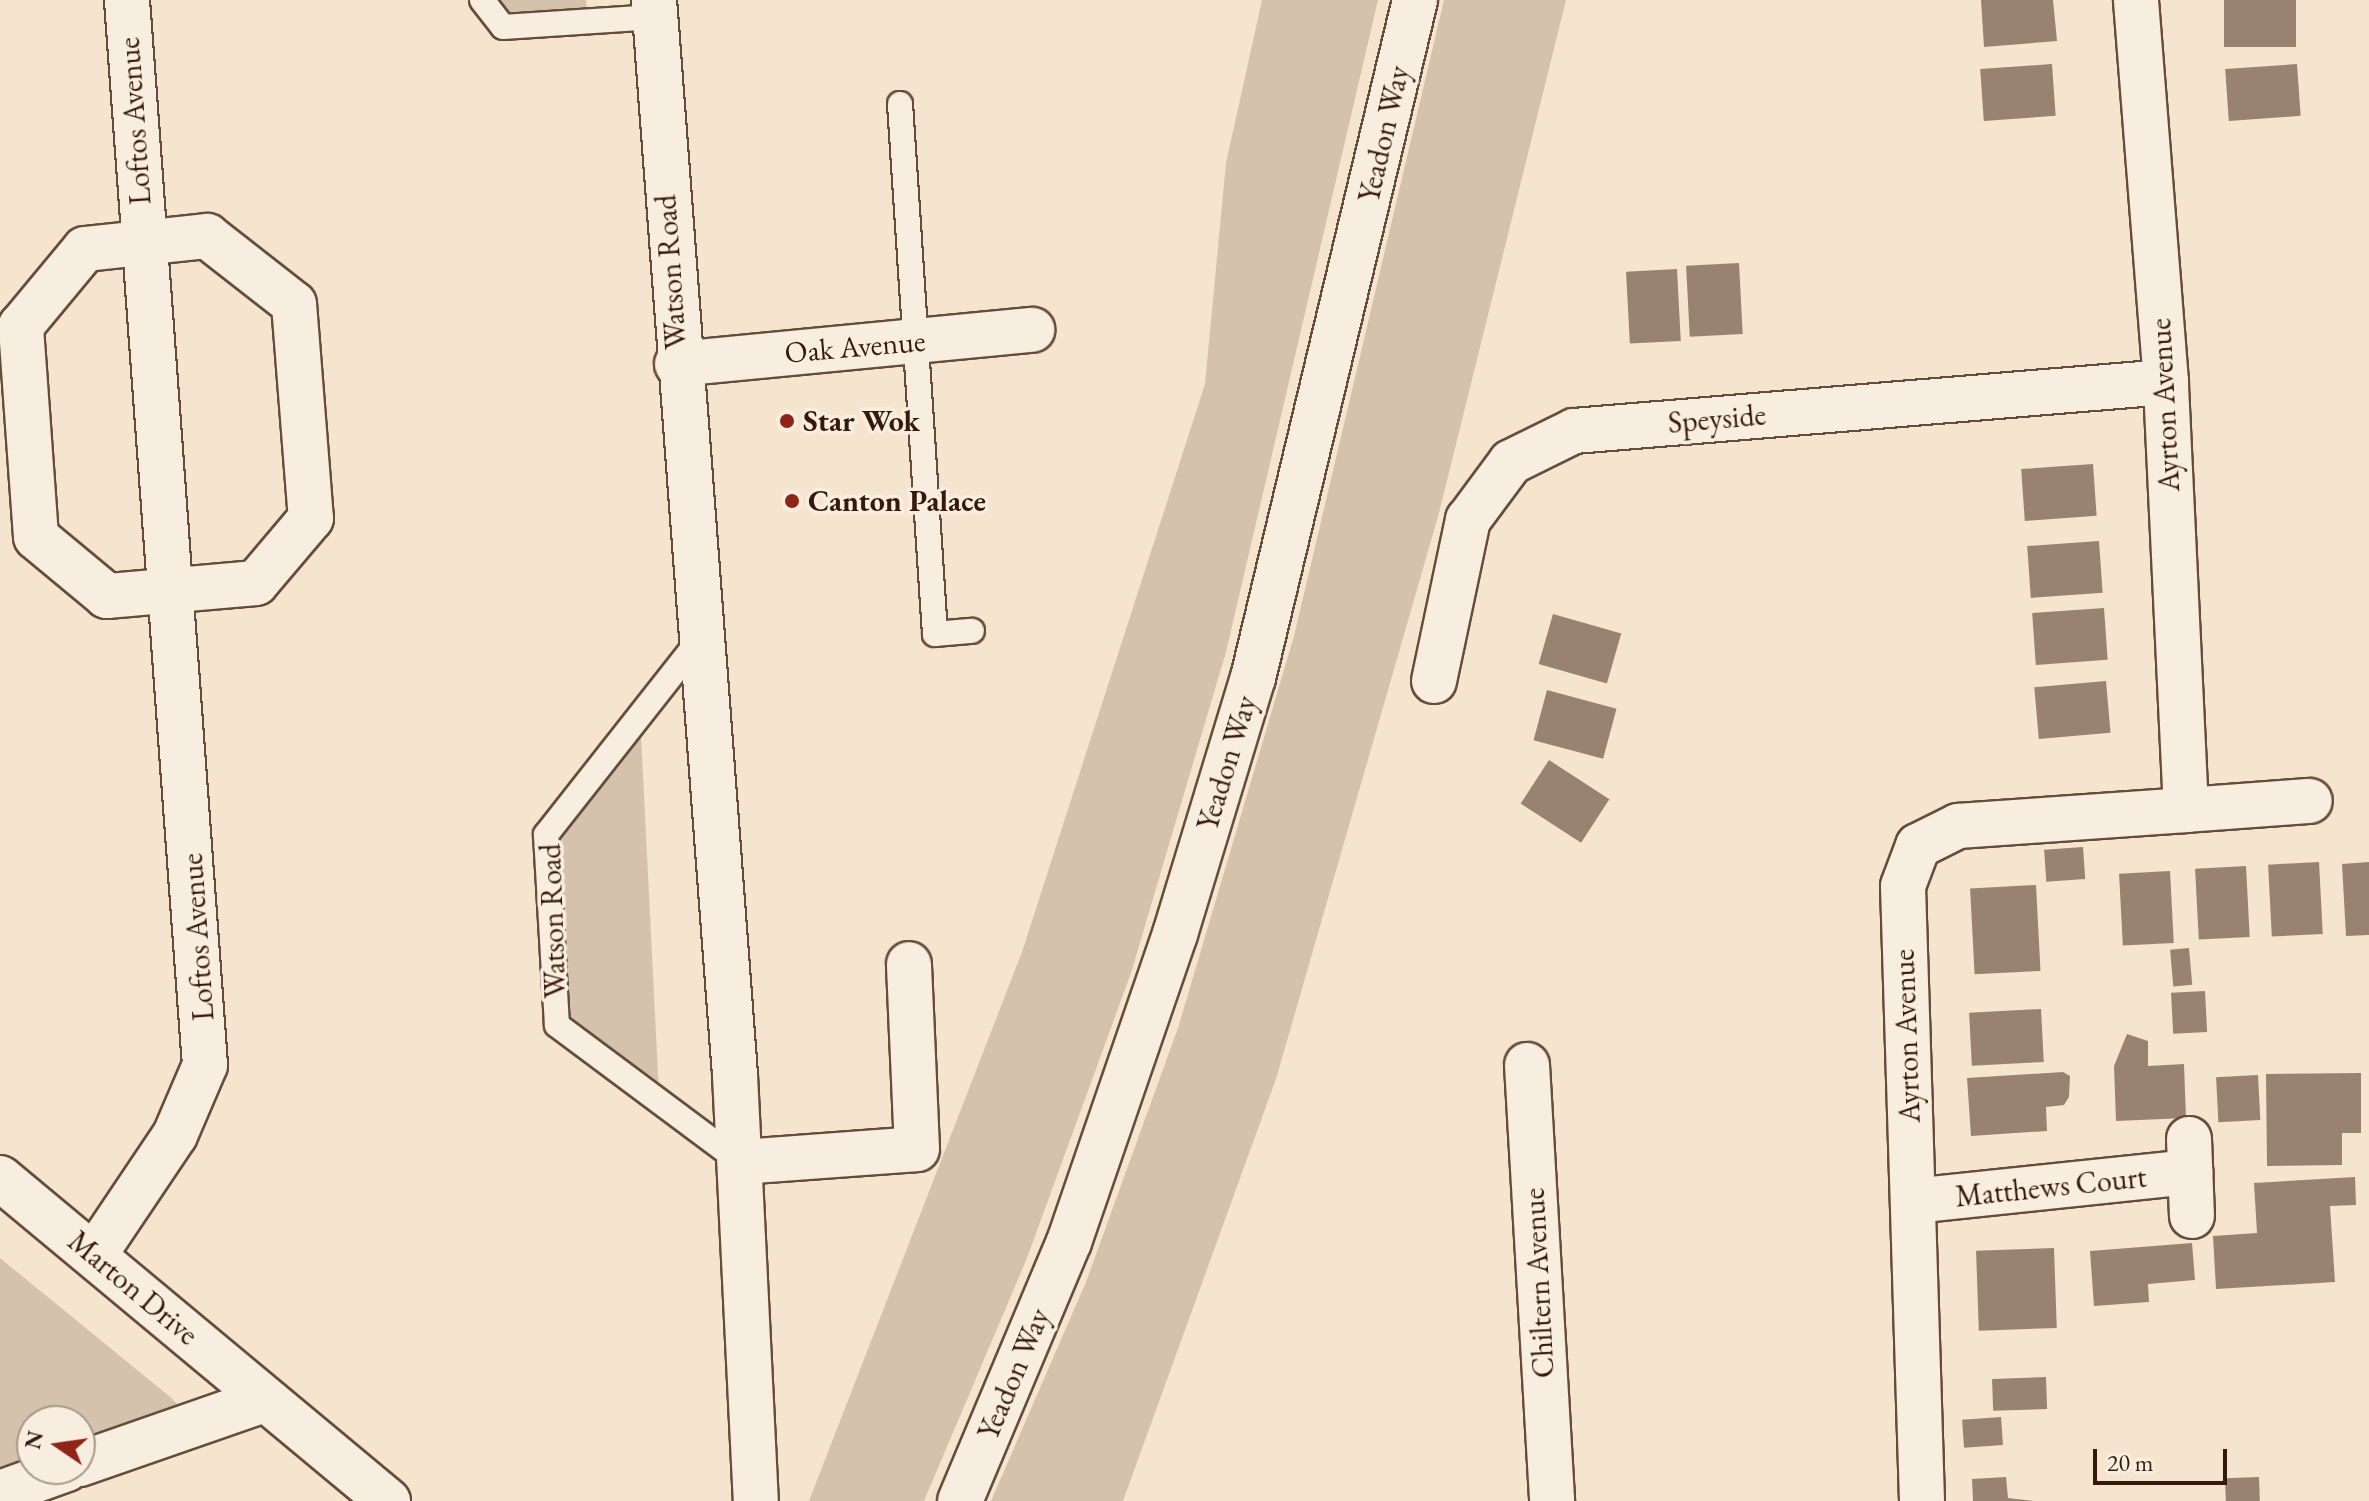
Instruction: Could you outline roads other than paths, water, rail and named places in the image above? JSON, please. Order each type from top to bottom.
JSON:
[{"type":"street","name":"Loftos Avenue","points":[[95,1254],[175,1135],[205,1065],[127,0]]},
{"type":"street","name":"Yeadon Way","points":[[964,1494],[1069,1242],[1175,934],[1253,678],[1415,0]]},
{"type":"street","name":"Ayrton Avenue","points":[[2136,0],[2166,382],[2186,810]]},
{"type":"street","name":"Watson Road","points":[[654,9],[677,364],[741,1162],[756,1501]]},
{"type":"street","name":"Loftos Avenue","points":[[207,236],[294,304],[311,518],[256,583],[171,591],[107,596],[36,537],[21,326],[85,249],[207,236]]},
{"type":"street","name":"Oak Avenue","points":[[677,364],[1032,330]]},
{"type":"street","name":"Speyside","points":[[1434,681],[1468,520],[1511,462],[1574,431],[2166,382]]},
{"type":"street","name":"Ayrton Avenue","points":[[1922,1501],[1903,886],[1918,846],[1958,826],[2310,801]]},
{"type":"street","points":[[741,1162],[917,1149],[909,964]]},
{"type":"street","name":"Chiltern Avenue","points":[[1527,1065],[1552,1501]]},
{"type":"street","name":"Matthews Court","points":[[1913,1201],[2189,1156],[2192,1216]]},
{"type":"street","name":"Marton Drive","points":[[0,1178],[388,1501]]},
{"type":"street","points":[[96,1458],[264,1400]]},
{"type":"street","points":[[0,1493],[22,1485]]},
{"type":"lane","points":[[482,0],[503,27],[593,21],[654,9]]},
{"type":"lane","points":[[900,104],[935,634],[972,631]]},
{"type":"lane","name":"Watson Road","points":[[700,639],[546,835],[557,1025],[741,1162]]},
{"type":"place","name":"Star Wok","points":[[787,421]]},
{"type":"place","name":"Canton Palace","points":[[792,501]]}]
